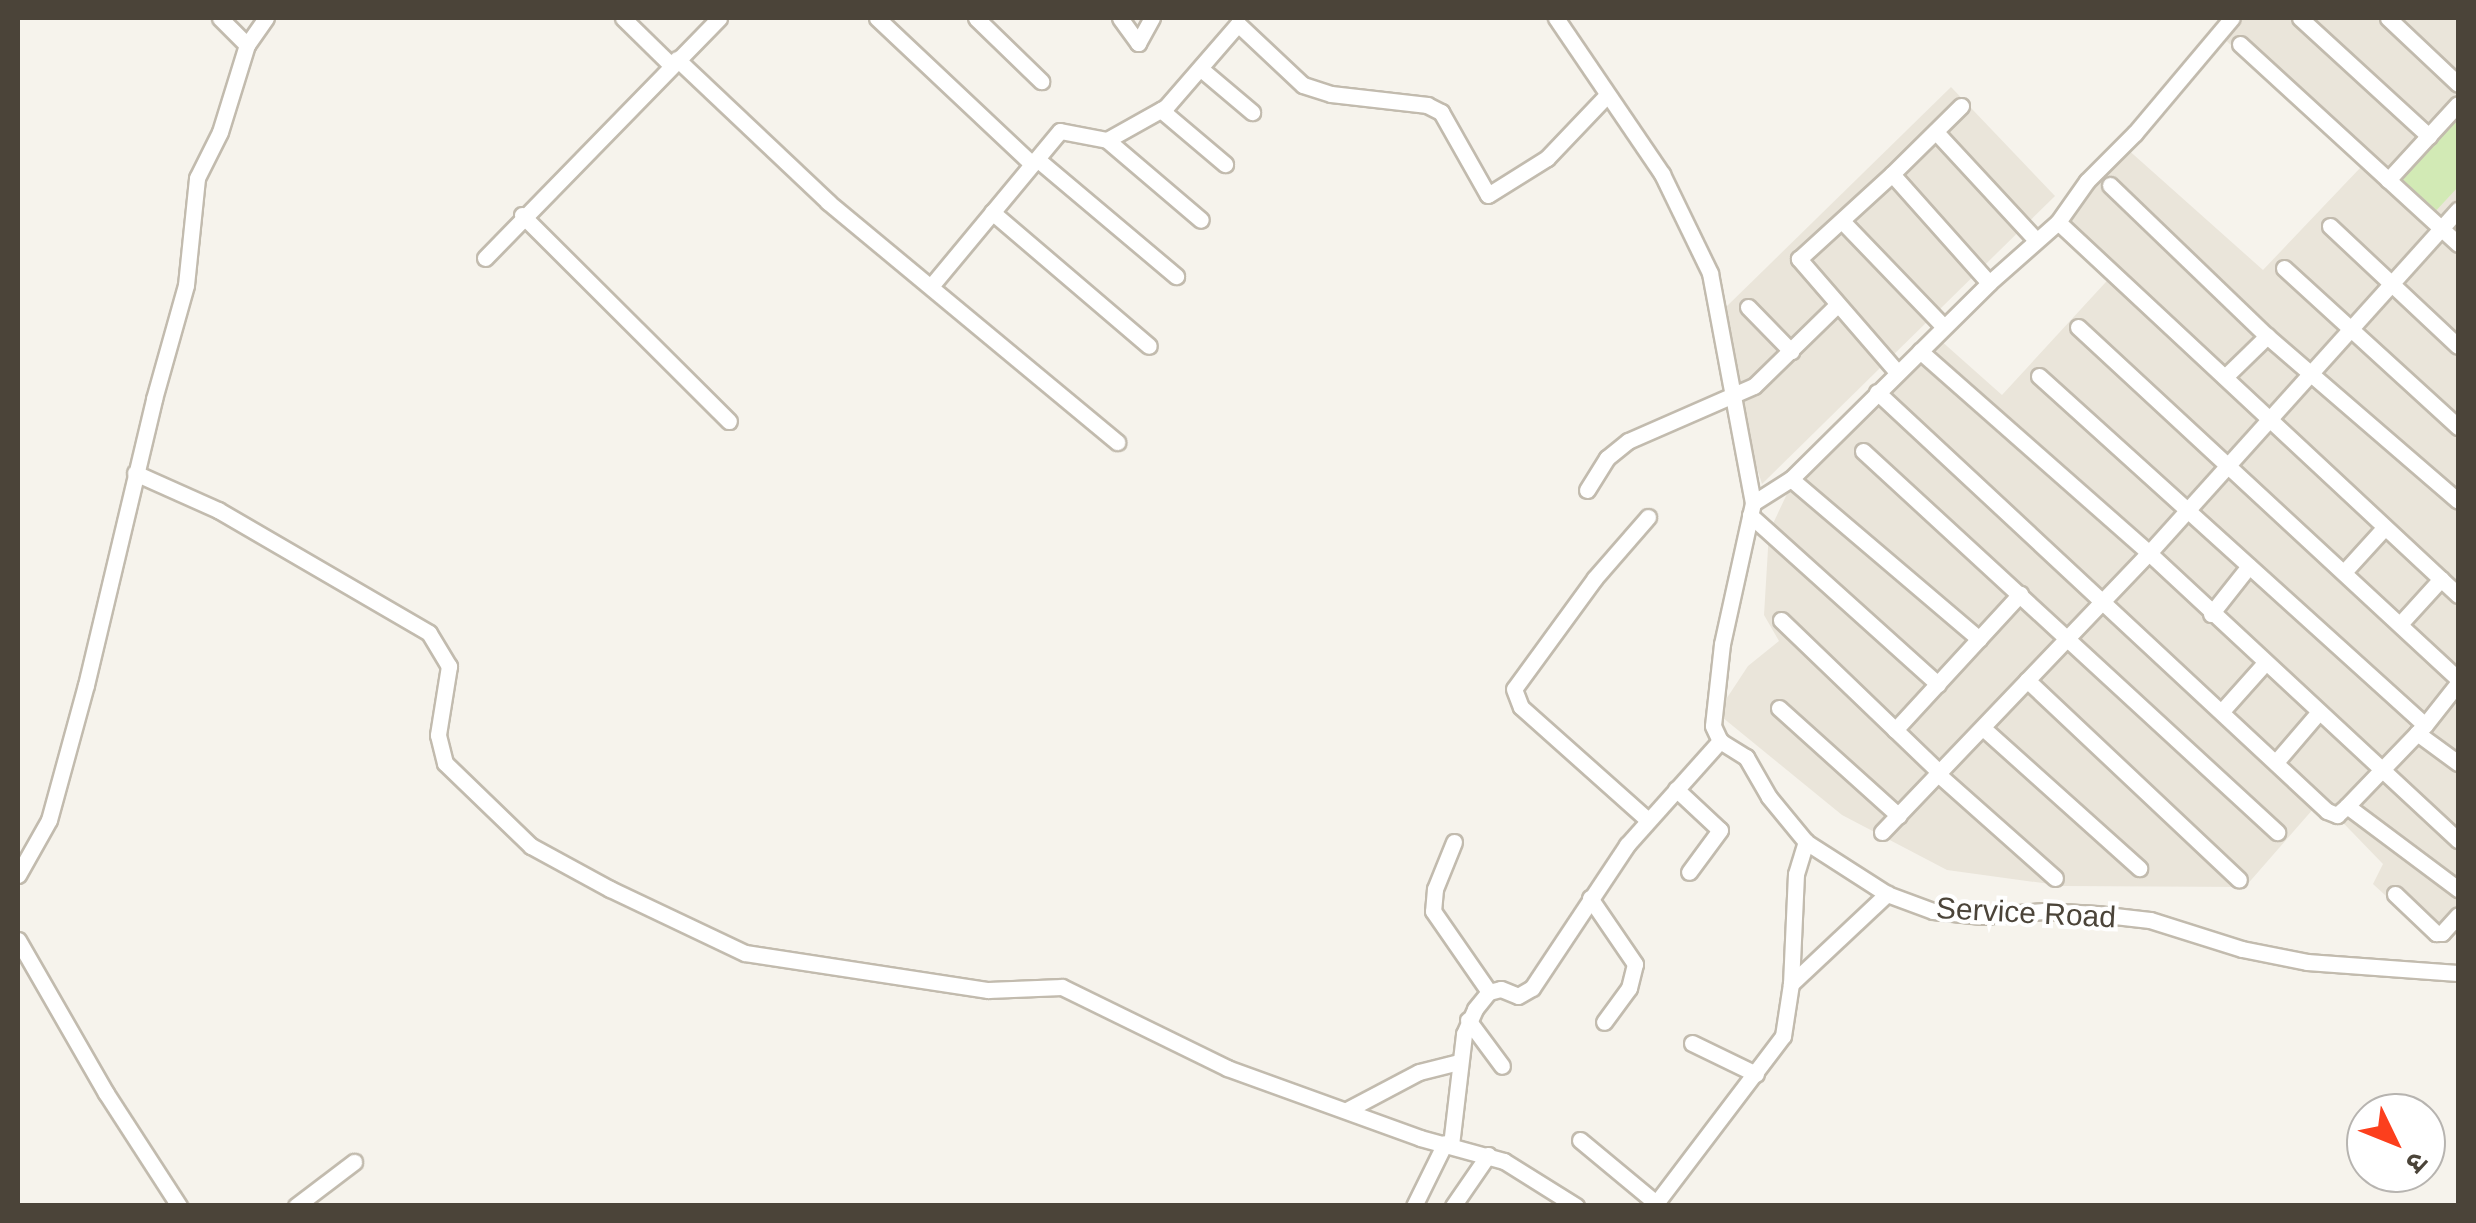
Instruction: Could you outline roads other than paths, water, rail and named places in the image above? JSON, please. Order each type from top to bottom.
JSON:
[{"type":"street","points":[[220,18],[247,45]]},
{"type":"street","points":[[18,875],[49,820],[186,284],[197,178],[220,132],[247,45],[266,18]]},
{"type":"street","points":[[623,18],[790,168],[1117,442]]},
{"type":"street","points":[[484,258],[719,18]]},
{"type":"street","points":[[876,18],[1034,162],[1176,276]]},
{"type":"street","points":[[976,18],[1041,81]]},
{"type":"street","points":[[1120,18],[1138,43],[1152,18]]},
{"type":"street","points":[[1752,509],[1791,478],[1944,326],[2058,222],[2087,181],[2136,133],[2232,18]]},
{"type":"street","points":[[2300,18],[2429,136]]},
{"type":"street","points":[[2388,18],[2458,84]]},
{"type":"street","points":[[1414,1206],[1448,1144],[1468,1020],[1489,992],[1501,989],[1518,996],[1532,988],[1590,898],[1648,820],[1720,741],[1712,726],[1714,699],[1752,509],[1736,397],[1703,254],[1662,174],[1606,96],[1564,22]]},
{"type":"street","points":[[1107,140],[1177,99],[1238,24],[1303,85],[1331,94],[1427,105],[1440,112],[1488,195],[1547,158],[1606,96]]},
{"type":"street","points":[[2240,44],[2458,244]]},
{"type":"street","points":[[1201,69],[1252,112]]},
{"type":"street","points":[[2388,180],[2458,104]]},
{"type":"street","points":[[1897,372],[1798,263],[1961,106]]},
{"type":"street","points":[[1161,110],[1225,164]]},
{"type":"street","points":[[932,285],[1060,131],[1107,140],[1202,220]]},
{"type":"street","points":[[1936,132],[2036,240]]},
{"type":"street","points":[[1892,174],[1989,283]]},
{"type":"street","points":[[2110,186],[2267,336],[2458,500]]},
{"type":"street","points":[[1882,832],[1940,775],[2066,636],[2104,602],[2458,210]]},
{"type":"street","points":[[992,212],[1149,346]]},
{"type":"street","points":[[522,216],[729,421]]},
{"type":"street","points":[[1842,221],[1944,326]]},
{"type":"street","points":[[2058,222],[2458,594]]},
{"type":"street","points":[[2330,226],[2458,346]]},
{"type":"street","points":[[2284,268],[2458,427]]},
{"type":"street","points":[[1587,490],[1607,458],[1628,441],[1736,397],[1837,305]]},
{"type":"street","points":[[1748,306],[1791,350]]},
{"type":"street","points":[[1877,392],[2328,811],[2337,815],[2422,729],[2458,681],[2078,327]]},
{"type":"street","points":[[2226,377],[2267,336]]},
{"type":"street","points":[[1920,351],[2149,553],[2264,664],[2458,840]]},
{"type":"street","points":[[2038,376],[2249,566],[2458,763]]},
{"type":"street","points":[[1863,451],[2277,832]]},
{"type":"street","points":[[136,473],[218,510],[429,633],[449,666],[438,735],[445,763],[531,846],[610,889],[745,953],[988,990],[1062,988],[1228,1068],[1420,1138],[1488,1155],[1569,1203]]},
{"type":"street","points":[[1791,478],[1978,639]]},
{"type":"street","points":[[1752,509],[1938,684]]},
{"type":"street","points":[[1648,517],[1516,682],[1514,693],[1522,706],[1648,820]]},
{"type":"street","points":[[2344,572],[2384,528]]},
{"type":"street","points":[[2211,614],[2249,566]]},
{"type":"street","points":[[2400,624],[2441,579]]},
{"type":"street","points":[[1895,730],[2020,594]]},
{"type":"street","points":[[1780,620],[1940,775],[2055,878]]},
{"type":"street","points":[[2222,711],[2264,664]]},
{"type":"street","points":[[2027,680],[2239,880]]},
{"type":"street","points":[[1779,708],[1899,816]]},
{"type":"street","points":[[2276,762],[2318,713]]},
{"type":"street","points":[[1983,728],[2139,868]]},
{"type":"street","name":"Service Road","points":[[1720,741],[1746,757],[1769,797],[1806,842],[1887,894],[1933,911],[1982,916],[2044,911],[2150,920],[2242,949],[2307,962],[2458,973]]},
{"type":"street","points":[[1676,789],[1721,833],[1689,872]]},
{"type":"street","points":[[2347,806],[2458,889]]},
{"type":"street","points":[[1454,842],[1435,889],[1434,911],[1489,992]]},
{"type":"street","points":[[1580,1140],[1655,1204],[1756,1074],[1783,1036],[1792,984],[1796,874],[1806,842]]},
{"type":"street","points":[[1792,984],[1887,894]]},
{"type":"street","points":[[2395,894],[2436,932],[2442,933],[2458,915]]},
{"type":"street","points":[[1590,898],[1635,964],[1629,988],[1604,1022]]},
{"type":"street","points":[[18,940],[106,1093],[179,1206]]},
{"type":"street","points":[[1468,1020],[1502,1066]]},
{"type":"street","points":[[1692,1043],[1756,1074]]},
{"type":"street","points":[[1347,1110],[1419,1072],[1459,1062]]},
{"type":"street","points":[[1454,1206],[1488,1155]]},
{"type":"street","points":[[296,1206],[354,1162]]}]
